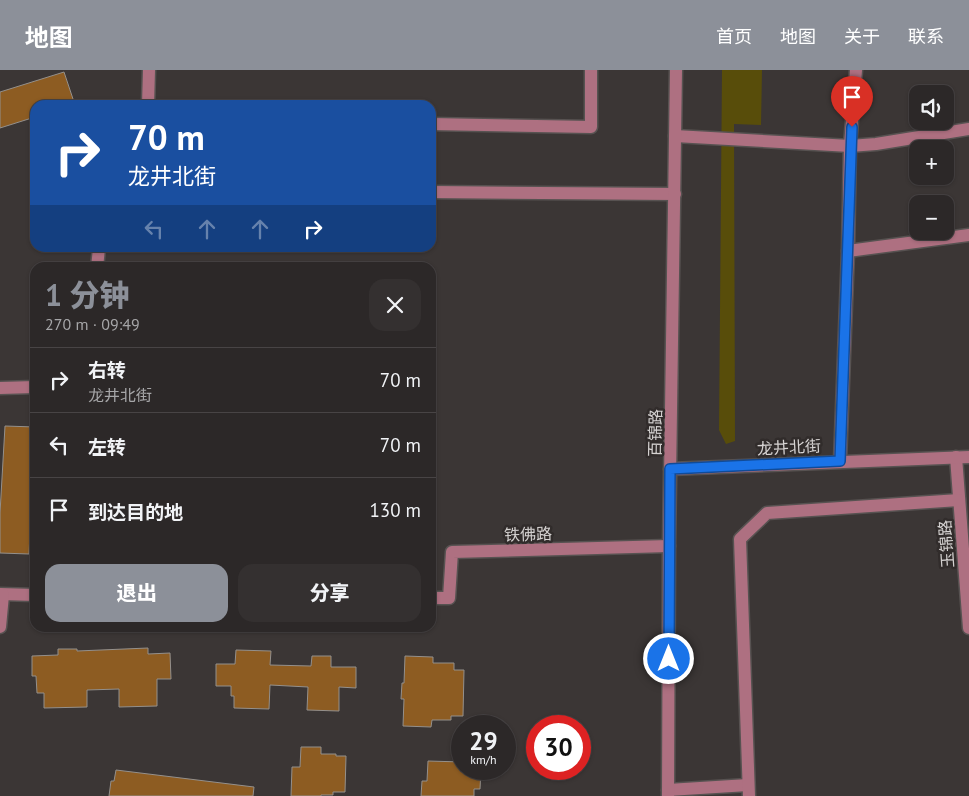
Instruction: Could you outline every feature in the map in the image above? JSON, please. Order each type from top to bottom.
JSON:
[{"type":"street","points":[[148,100],[149,70]]},
{"type":"street","points":[[436,124],[591,128],[591,70]]},
{"type":"street","name":"百锦路","points":[[668,793],[669,546],[676,70]]},
{"type":"street","points":[[840,461],[850,146],[856,70]]},
{"type":"street","points":[[675,136],[850,146],[876,144],[969,129]]},
{"type":"street","points":[[436,192],[675,194]]},
{"type":"street","points":[[848,251],[969,235]]},
{"type":"street","points":[[0,388],[30,387]]},
{"type":"street","name":"龙井北街","points":[[670,469],[963,457]]},
{"type":"street","name":"玉锦路","points":[[963,457],[959,500],[969,628]]},
{"type":"street","points":[[668,793],[748,790],[740,539],[766,513],[959,500]]},
{"type":"street","name":"铁佛路","points":[[436,598],[449,598],[452,552],[669,546]]},
{"type":"street","points":[[0,627],[2,594],[30,595]]},
{"type":"shaded area","points":[[722,70],[762,70],[761,125],[734,124],[735,441],[726,444],[719,430]]},
{"type":"building","points":[[64,72],[73,100],[30,100],[30,119],[0,128],[0,92]]},
{"type":"building","points":[[5,426],[30,427],[29,554],[0,553],[0,513]]},
{"type":"building","points":[[148,648],[148,654],[170,653],[171,679],[157,679],[157,706],[119,707],[119,689],[87,690],[87,707],[44,708],[44,693],[37,693],[36,676],[32,676],[32,656],[58,655],[58,649],[77,649],[77,651]]},
{"type":"building","points":[[236,650],[271,651],[270,665],[311,666],[312,656],[331,656],[331,667],[356,667],[356,688],[339,687],[339,711],[307,710],[308,687],[270,685],[269,709],[234,708],[234,696],[231,696],[231,686],[216,686],[216,664],[235,664]]},
{"type":"building","points":[[405,656],[433,657],[433,663],[454,663],[454,670],[464,670],[463,715],[451,715],[451,720],[432,720],[431,727],[403,726],[404,699],[401,699],[402,683],[404,683]]},
{"type":"building","points":[[301,747],[321,747],[321,754],[346,756],[345,792],[333,792],[333,795],[321,796],[291,796],[292,767],[300,767]]},
{"type":"building","points":[[428,761],[451,762],[451,780],[480,780],[480,789],[474,789],[474,796],[421,796],[422,781],[427,781]]},
{"type":"building","points":[[116,770],[254,787],[253,796],[109,796],[111,781],[114,781]]},
{"type":"route","points":[[669,659],[670,469],[840,461],[852,127]]}]
